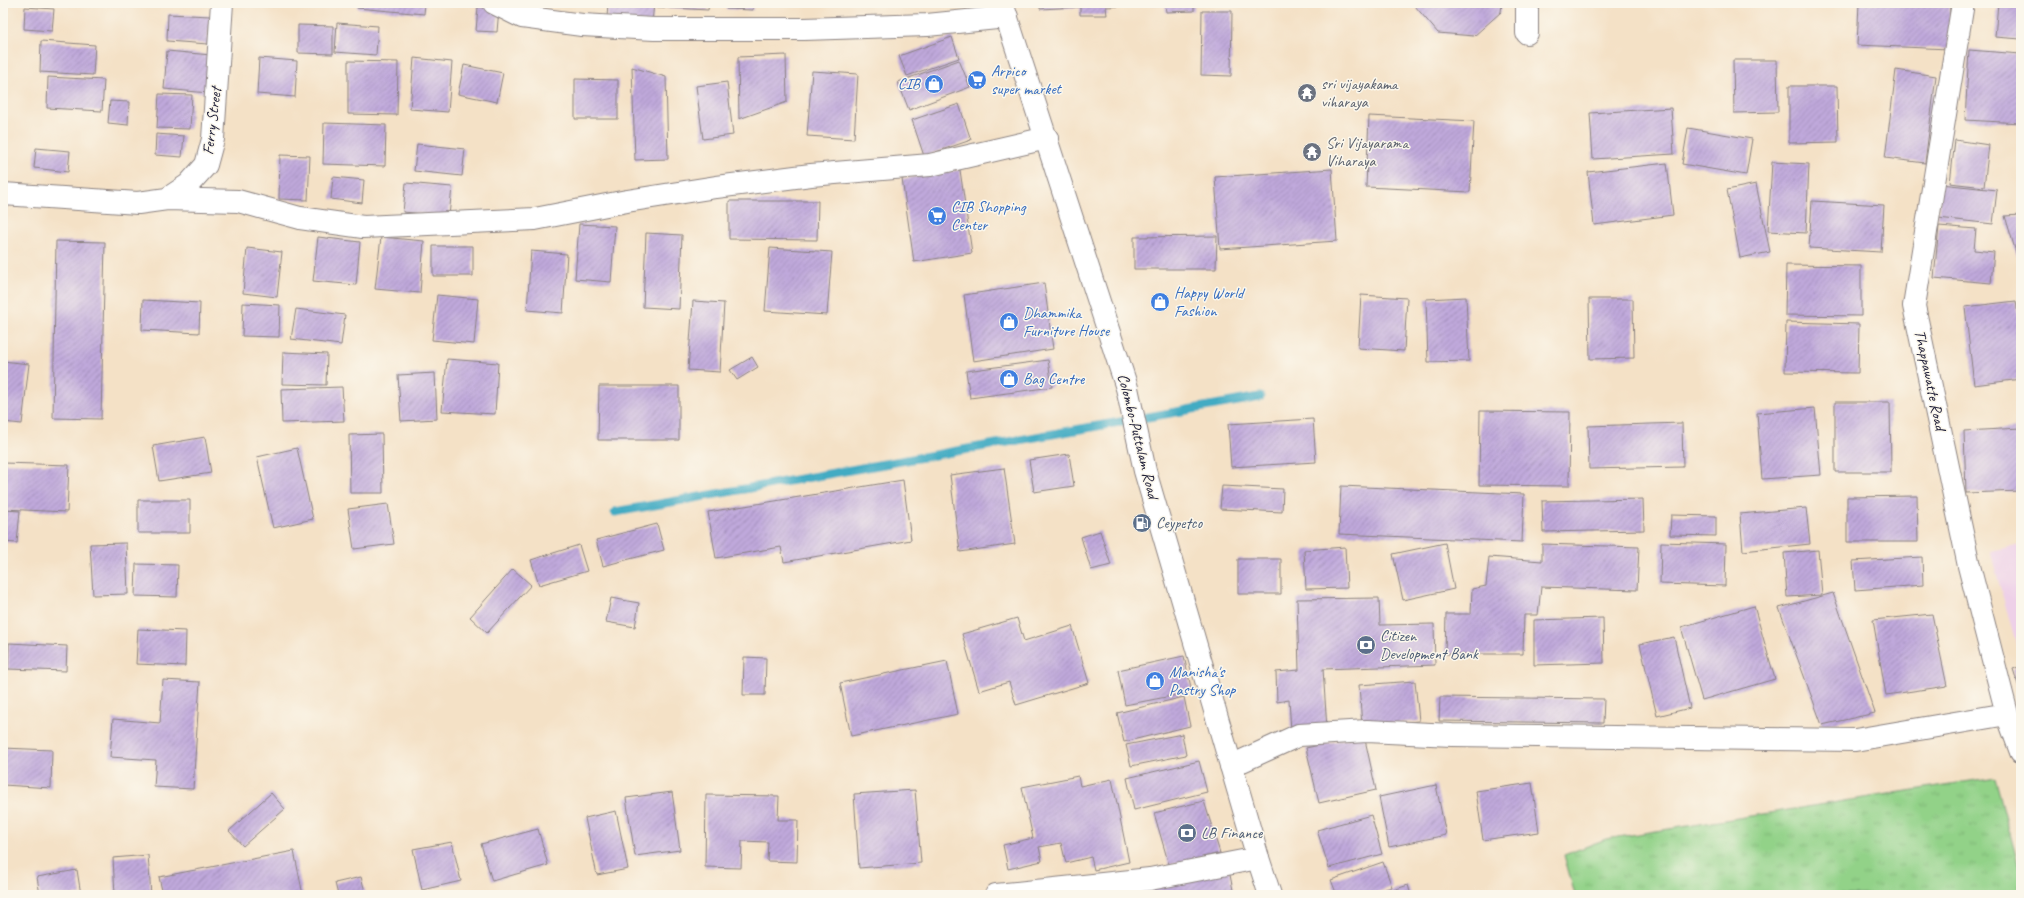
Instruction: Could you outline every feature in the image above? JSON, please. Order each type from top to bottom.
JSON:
[{"type":"main road","name":"Ferry Street","points":[[3,194],[138,203],[167,199],[188,186],[206,165],[212,139],[222,3]]},
{"type":"main road","points":[[494,3],[522,17],[582,25],[654,29],[804,29],[919,26],[1005,10]]},
{"type":"main road","points":[[1527,3],[1527,33]]},
{"type":"main road","name":"Thappawatte Road","points":[[1963,3],[1914,306],[1969,566],[2007,714],[2021,752]]},
{"type":"main road","name":"Colombo-Puttalam Road","points":[[1005,10],[1127,388],[1145,471],[1270,895]]},
{"type":"main road","points":[[167,199],[238,201],[300,218],[363,227],[535,219],[627,201],[716,187],[811,175],[930,165],[1047,138]]},
{"type":"main road","points":[[1231,766],[1299,735],[1367,731],[1452,735],[1855,740],[2007,714]]},
{"type":"main road","points":[[996,895],[1150,879],[1258,858]]},
{"type":"shaded area","points":[[2021,545],[2021,661],[1990,551]]},
{"type":"green space","points":[[1995,777],[2021,875],[2021,895],[1575,895],[1564,855],[1606,839]]},
{"type":"building","points":[[358,3],[425,3],[424,14],[357,8]]},
{"type":"building","points":[[608,3],[654,3],[652,23],[607,18]]},
{"type":"building","points":[[655,3],[709,3],[708,10],[655,7]]},
{"type":"building","points":[[726,3],[753,3],[753,10],[726,9]]},
{"type":"building","points":[[1040,3],[1165,4],[1106,7],[1107,15],[1080,15],[1080,7],[1040,9]]},
{"type":"building","points":[[1165,3],[1194,3],[1194,11],[1166,12]]},
{"type":"building","points":[[1415,3],[1502,3],[1501,12],[1474,36],[1438,33],[1415,6]]},
{"type":"building","points":[[1859,3],[1950,3],[1949,49],[1857,45]]},
{"type":"building","points":[[1998,3],[2021,3],[2021,39],[1995,37]]},
{"type":"building","points":[[25,7],[54,9],[52,31],[24,29]]},
{"type":"building","points":[[478,7],[499,8],[497,32],[476,31]]},
{"type":"building","points":[[1202,11],[1232,11],[1231,76],[1201,75]]},
{"type":"building","points":[[168,14],[210,16],[208,44],[167,41]]},
{"type":"building","points":[[337,23],[378,26],[376,55],[335,52]]},
{"type":"building","points":[[298,25],[333,26],[333,54],[298,53]]},
{"type":"building","points":[[952,37],[959,58],[907,76],[899,56]]},
{"type":"building","points":[[41,41],[95,45],[93,75],[40,72]]},
{"type":"building","points":[[1969,50],[2021,54],[2021,123],[1965,120]]},
{"type":"building","points":[[167,51],[211,55],[209,93],[164,89]]},
{"type":"building","points":[[786,55],[787,102],[739,119],[738,57]]},
{"type":"building","points":[[259,58],[297,61],[295,97],[257,94]]},
{"type":"building","points":[[414,58],[452,62],[448,112],[410,109]]},
{"type":"building","name":"CIB","points":[[959,60],[970,87],[909,110],[898,82]]},
{"type":"building","points":[[1733,60],[1777,60],[1778,112],[1734,113]]},
{"type":"building","points":[[348,61],[398,62],[397,115],[348,114]]},
{"type":"building","points":[[464,65],[503,73],[497,102],[458,94]]},
{"type":"building","points":[[632,67],[666,77],[668,159],[635,160]]},
{"type":"building","points":[[1896,70],[1936,76],[1925,163],[1885,158]]},
{"type":"building","points":[[812,71],[858,74],[854,139],[807,136]]},
{"type":"building","points":[[48,77],[104,80],[102,111],[47,108]]},
{"type":"building","points":[[575,79],[618,80],[618,119],[575,119]]},
{"type":"building","points":[[3,82],[5,82],[4,103],[3,103]]},
{"type":"building","points":[[727,82],[733,135],[703,139],[696,86]]},
{"type":"building","points":[[1789,86],[1837,86],[1838,142],[1789,143]]},
{"type":"building","points":[[159,94],[192,95],[190,129],[157,128]]},
{"type":"building","points":[[110,101],[129,102],[128,125],[108,123]]},
{"type":"building","points":[[959,104],[971,140],[924,156],[912,120]]},
{"type":"building","points":[[1671,108],[1674,154],[1593,159],[1590,113]]},
{"type":"building","points":[[1369,116],[1474,121],[1470,192],[1366,187]]},
{"type":"building","points":[[324,123],[386,125],[385,166],[323,164]]},
{"type":"building","points":[[1688,128],[1752,139],[1746,175],[1682,164]]},
{"type":"building","points":[[156,134],[184,136],[182,157],[155,155]]},
{"type":"building","points":[[1955,140],[1989,145],[1984,187],[1950,183]]},
{"type":"building","points":[[417,144],[465,149],[462,176],[414,171]]},
{"type":"building","points":[[36,148],[70,151],[68,172],[34,168]]},
{"type":"building","points":[[280,155],[310,156],[308,200],[279,199]]},
{"type":"building","points":[[1772,162],[1809,164],[1806,233],[1768,231]]},
{"type":"building","points":[[1667,163],[1673,215],[1594,225],[1588,172]]},
{"type":"building","points":[[1332,169],[1337,241],[1220,249],[1215,177]]},
{"type":"building","name":"CIB Shopping Center","points":[[960,170],[972,253],[914,262],[902,179]]},
{"type":"building","points":[[333,177],[364,180],[362,203],[331,199]]},
{"type":"building","points":[[406,183],[452,187],[449,216],[403,212]]},
{"type":"building","points":[[1756,184],[1770,252],[1740,258],[1727,190]]},
{"type":"building","points":[[1941,184],[1997,190],[1993,224],[1938,218]]},
{"type":"building","points":[[729,201],[818,201],[817,240],[729,239]]},
{"type":"building","points":[[1812,201],[1884,205],[1881,252],[1809,248]]},
{"type":"building","points":[[2021,215],[2021,269],[2005,216]]},
{"type":"building","points":[[579,224],[615,226],[611,282],[575,279]]},
{"type":"building","points":[[1939,226],[1976,229],[1974,250],[1994,252],[1991,283],[1934,278]]},
{"type":"building","points":[[646,233],[682,235],[679,309],[643,307]]},
{"type":"building","points":[[1217,236],[1216,269],[1134,269],[1134,237]]},
{"type":"building","points":[[318,237],[360,242],[356,285],[313,281]]},
{"type":"building","points":[[381,237],[424,241],[420,293],[375,289]]},
{"type":"building","points":[[56,241],[105,242],[101,419],[53,418]]},
{"type":"building","points":[[433,246],[473,246],[473,276],[433,276]]},
{"type":"building","points":[[247,248],[282,252],[277,297],[243,293]]},
{"type":"building","points":[[770,248],[832,252],[827,315],[765,311]]},
{"type":"building","points":[[531,251],[567,254],[563,313],[527,310]]},
{"type":"building","points":[[1786,265],[1861,266],[1861,316],[1785,315]]},
{"type":"building","name":"Dhammika Furniture House","points":[[1044,283],[1053,349],[973,361],[964,295]]},
{"type":"building","points":[[437,295],[478,299],[474,344],[432,340]]},
{"type":"building","points":[[1361,295],[1407,298],[1404,351],[1358,348]]},
{"type":"building","points":[[1466,297],[1469,361],[1428,362],[1426,299]]},
{"type":"building","points":[[1589,299],[1633,299],[1634,358],[1590,359]]},
{"type":"building","points":[[143,300],[200,303],[199,333],[142,330]]},
{"type":"building","points":[[693,301],[724,303],[720,372],[688,370]]},
{"type":"building","points":[[2016,301],[2021,338],[2021,379],[1974,385],[1965,307]]},
{"type":"building","points":[[243,303],[280,305],[279,337],[242,336]]},
{"type":"building","points":[[296,309],[345,315],[341,345],[291,339]]},
{"type":"building","points":[[1786,322],[1859,324],[1858,373],[1785,372]]},
{"type":"building","points":[[283,352],[327,354],[326,385],[282,384]]},
{"type":"building","points":[[752,357],[758,367],[737,380],[730,370]]},
{"type":"building","points":[[447,359],[498,363],[495,414],[442,411]]},
{"type":"building","name":"Bag Centre","points":[[1048,360],[1052,387],[970,398],[966,371]]},
{"type":"building","points":[[3,361],[29,364],[22,424],[3,422]]},
{"type":"building","points":[[435,373],[437,419],[401,421],[398,375]]},
{"type":"building","points":[[599,386],[679,386],[679,440],[598,440]]},
{"type":"building","points":[[342,387],[344,421],[282,423],[281,389]]},
{"type":"building","points":[[1835,402],[1890,402],[1891,472],[1835,472]]},
{"type":"building","points":[[1815,408],[1821,475],[1762,479],[1757,413]]},
{"type":"building","points":[[1480,411],[1570,412],[1569,486],[1479,485]]},
{"type":"building","points":[[1313,419],[1316,462],[1231,467],[1228,424]]},
{"type":"building","points":[[1682,423],[1683,467],[1589,469],[1588,426]]},
{"type":"building","points":[[2021,428],[2021,491],[1966,493],[1964,431]]},
{"type":"building","points":[[382,434],[383,493],[350,493],[349,435]]},
{"type":"building","points":[[205,437],[211,473],[159,481],[153,446]]},
{"type":"building","points":[[297,448],[313,519],[273,528],[257,457]]},
{"type":"building","points":[[1069,454],[1074,486],[1034,492],[1029,460]]},
{"type":"building","points":[[3,463],[69,465],[67,512],[3,509]]},
{"type":"building","points":[[1004,468],[1015,544],[960,552],[950,475]]},
{"type":"building","points":[[903,480],[911,540],[784,562],[781,547],[716,558],[708,512]]},
{"type":"building","points":[[1222,486],[1283,489],[1282,512],[1220,509]]},
{"type":"building","points":[[1341,486],[1524,494],[1522,542],[1339,534]]},
{"type":"building","points":[[1917,496],[1918,542],[1847,542],[1847,497]]},
{"type":"building","points":[[1643,499],[1644,530],[1543,532],[1542,501]]},
{"type":"building","points":[[138,500],[190,500],[190,533],[138,533]]},
{"type":"building","points":[[388,504],[394,544],[354,549],[348,509]]},
{"type":"building","points":[[1806,508],[1810,544],[1743,551],[1740,514]]},
{"type":"building","points":[[3,510],[20,511],[17,543],[3,542]]},
{"type":"building","points":[[1671,515],[1716,516],[1716,536],[1670,535]]},
{"type":"building","points":[[657,524],[664,550],[603,566],[596,540]]},
{"type":"building","points":[[1100,531],[1111,565],[1091,570],[1081,537]]},
{"type":"building","points":[[1661,542],[1726,544],[1725,586],[1660,584]]},
{"type":"building","points":[[126,543],[128,594],[93,595],[90,544]]},
{"type":"building","points":[[1445,543],[1454,589],[1403,600],[1393,554]]},
{"type":"building","points":[[1542,544],[1639,547],[1637,590],[1541,587],[1538,615],[1524,615],[1523,654],[1445,654],[1446,614],[1471,614],[1472,589],[1486,586],[1489,557],[1542,561]]},
{"type":"building","points":[[579,545],[587,571],[539,585],[531,560]]},
{"type":"building","points":[[1345,547],[1347,588],[1306,589],[1304,550]]},
{"type":"building","points":[[1818,550],[1822,595],[1787,597],[1784,553]]},
{"type":"building","points":[[1922,557],[1923,585],[1855,590],[1853,561]]},
{"type":"building","points":[[1238,559],[1281,559],[1281,594],[1238,594]]},
{"type":"building","points":[[136,564],[178,565],[177,597],[135,596]]},
{"type":"building","points":[[513,569],[531,585],[487,633],[470,617]]},
{"type":"building","points":[[1833,593],[1875,713],[1822,725],[1779,608]]},
{"type":"building","points":[[611,598],[639,603],[635,627],[606,622]]},
{"type":"building","name":"Citizen Development Bank","points":[[1379,598],[1380,625],[1434,624],[1435,665],[1323,669],[1327,729],[1291,731],[1289,700],[1277,702],[1276,672],[1299,670],[1297,599]]},
{"type":"building","points":[[1754,606],[1775,679],[1702,700],[1681,627]]},
{"type":"building","points":[[1932,614],[1947,686],[1886,695],[1873,620]]},
{"type":"building","points":[[1017,618],[1024,641],[1072,626],[1089,683],[1016,705],[1009,682],[979,691],[962,634]]},
{"type":"building","points":[[1603,618],[1604,663],[1534,665],[1534,620]]},
{"type":"building","points":[[138,629],[186,631],[185,666],[136,664]]},
{"type":"building","points":[[1674,637],[1690,708],[1657,716],[1640,644]]},
{"type":"building","points":[[9,643],[67,646],[66,671],[8,669]]},
{"type":"building","name":"Manisha's Pastry Shop","points":[[1184,656],[1192,692],[1125,705],[1118,670]]},
{"type":"building","points":[[744,657],[766,658],[765,695],[743,695]]},
{"type":"building","points":[[947,661],[958,714],[851,736],[840,683]]},
{"type":"building","points":[[2021,666],[2021,694],[2013,669]]},
{"type":"building","points":[[163,680],[200,682],[193,789],[154,787],[156,760],[110,757],[113,719],[160,723]]},
{"type":"building","points":[[1415,681],[1419,721],[1362,726],[1359,685]]},
{"type":"building","points":[[1184,697],[1190,726],[1124,742],[1117,713]]},
{"type":"building","points":[[1440,697],[1604,699],[1603,723],[1439,721]]},
{"type":"building","points":[[1182,734],[1186,755],[1131,766],[1126,745]]},
{"type":"building","points":[[1364,735],[1376,790],[1319,803],[1306,748]]},
{"type":"building","points":[[3,748],[52,750],[51,788],[3,785]]},
{"type":"building","points":[[1199,761],[1207,792],[1134,810],[1127,778]]},
{"type":"building","points":[[1078,776],[1080,786],[1112,779],[1129,862],[1094,870],[1091,857],[1066,863],[1061,843],[1039,847],[1042,861],[1008,869],[1003,845],[1033,838],[1022,787]]},
{"type":"building","points":[[1532,783],[1539,832],[1483,840],[1476,791]]},
{"type":"building","points":[[1436,785],[1446,835],[1389,847],[1379,797]]},
{"type":"building","points":[[915,790],[921,863],[859,868],[854,794]]},
{"type":"building","points":[[672,792],[680,850],[635,856],[626,798]]},
{"type":"building","points":[[271,793],[285,809],[243,846],[229,831]]},
{"type":"building","points":[[706,795],[779,796],[778,820],[798,820],[797,862],[767,861],[768,842],[742,841],[741,868],[705,867]]},
{"type":"building","name":"LB Finance","points":[[1204,801],[1220,853],[1169,865],[1154,813]]},
{"type":"building","points":[[616,811],[628,869],[597,875],[585,818]]},
{"type":"building","points":[[1371,815],[1382,854],[1329,868],[1317,830]]},
{"type":"building","points":[[538,829],[548,865],[492,881],[481,844]]},
{"type":"building","points":[[452,842],[461,881],[422,890],[413,849]]},
{"type":"building","points":[[294,851],[303,895],[163,895],[159,877]]},
{"type":"building","points":[[148,855],[151,895],[115,895],[113,858]]},
{"type":"building","points":[[1383,862],[1392,887],[1369,895],[1337,895],[1331,880]]},
{"type":"building","points":[[77,870],[81,895],[40,895],[37,877]]},
{"type":"building","points":[[1229,870],[1234,895],[1076,895]]},
{"type":"building","points":[[361,877],[366,895],[338,895],[335,883]]},
{"type":"building","points":[[1408,885],[1411,895],[1379,895]]},
{"type":"waterway","points":[[615,512],[1260,397]]},
{"type":"place","name":"Arpico super market","points":[[977,80]]},
{"type":"place","name":"CIB","points":[[934,84]]},
{"type":"place","name":"sri vijayakama viharaya","points":[[1307,93]]},
{"type":"place","name":"Sri Vijayarama Viharaya","points":[[1312,152]]},
{"type":"place","name":"CIB Shopping Center","points":[[937,216]]},
{"type":"place","name":"Happy World Fashion","points":[[1160,302]]},
{"type":"place","name":"Dhammika Furniture House","points":[[1009,322]]},
{"type":"place","name":"Bag Centre","points":[[1009,379]]},
{"type":"place","name":"Ceypetco","points":[[1142,523]]},
{"type":"place","name":"Citizen Development Bank","points":[[1366,645]]},
{"type":"place","name":"Manisha's Pastry Shop","points":[[1155,681]]},
{"type":"place","name":"LB Finance","points":[[1187,833]]}]
